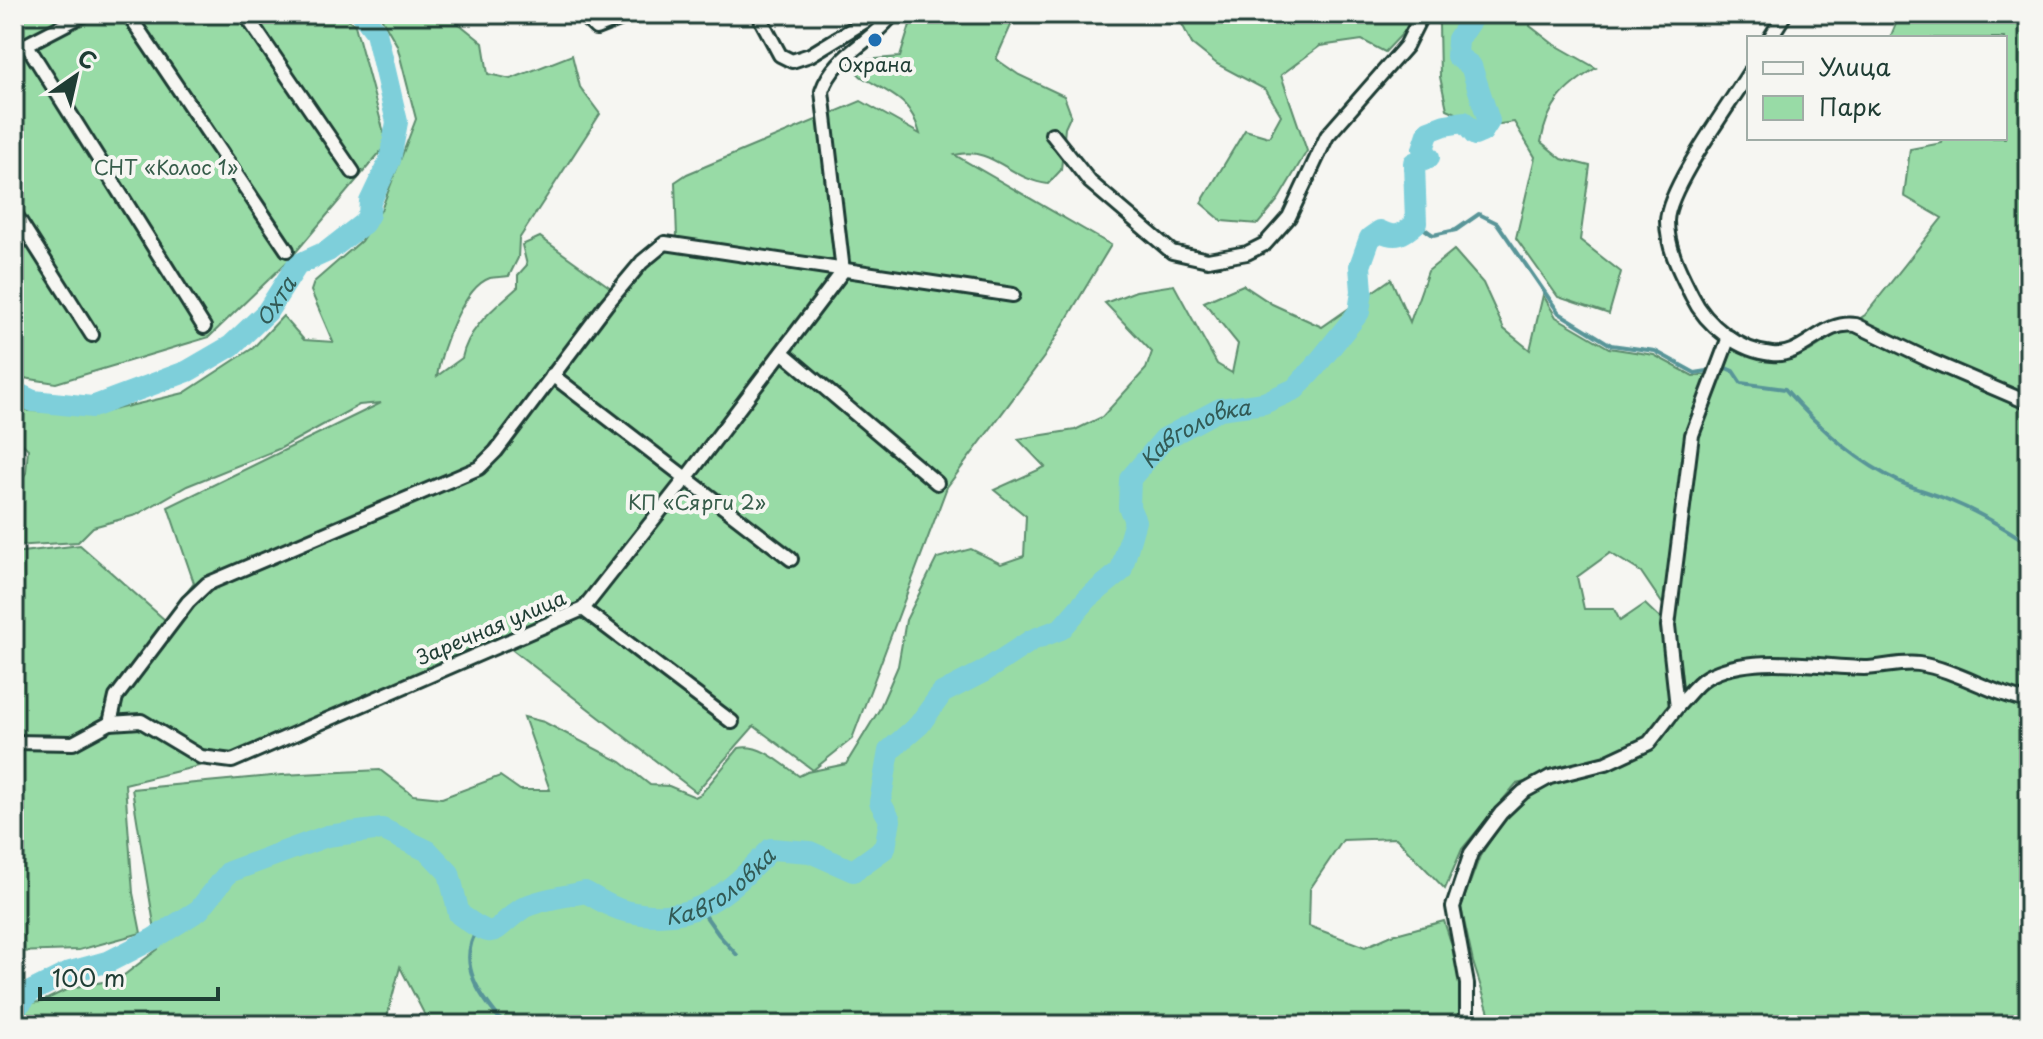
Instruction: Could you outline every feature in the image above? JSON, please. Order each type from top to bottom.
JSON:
[{"type":"street","points":[[14,51],[85,14]]},
{"type":"street","points":[[128,14],[287,250]]},
{"type":"street","points":[[245,14],[353,172]]},
{"type":"street","points":[[581,14],[596,28],[632,14]]},
{"type":"street","points":[[758,14],[780,55],[792,61],[810,55],[877,14]]},
{"type":"street","points":[[843,271],[822,91],[836,64],[893,14]]},
{"type":"street","points":[[1052,134],[1090,182],[1172,252],[1208,260],[1247,253],[1265,244],[1289,217],[1327,136],[1406,46],[1422,14]]},
{"type":"street","points":[[1771,36],[1785,14]]},
{"type":"street","points":[[27,45],[204,327]]},
{"type":"street","points":[[1747,76],[1684,177],[1667,218],[1670,247],[1699,312],[1729,337],[1754,350],[1776,355],[1799,347],[1835,326],[1844,323],[1856,325],[2029,403]]},
{"type":"street","points":[[14,212],[92,335]]},
{"type":"street","points":[[14,742],[73,743],[110,723],[116,697],[188,602],[207,584],[479,468],[496,451],[642,262],[665,243],[1013,295]]},
{"type":"street","name":"Заречная улица","points":[[110,723],[141,721],[201,757],[232,761],[583,609],[843,271]]},
{"type":"street","points":[[1677,707],[1668,626],[1692,435],[1729,337]]},
{"type":"street","points":[[782,352],[937,483]]},
{"type":"street","points":[[552,375],[791,559]]},
{"type":"street","points":[[583,609],[732,722]]},
{"type":"street","points":[[1467,1025],[1467,984],[1453,907],[1471,853],[1501,813],[1523,792],[1550,777],[1606,763],[1649,743],[1706,677],[1740,666],[1790,663],[1867,668],[1918,664],[2029,701]]},
{"type":"green space","name":"СНТ «Колос 1»","points":[[14,14],[342,14],[355,25],[387,144],[290,259],[209,337],[56,383],[17,377],[14,374]]},
{"type":"green space","name":"КП «Сярги 2»","points":[[379,14],[447,14],[483,43],[488,74],[511,79],[572,55],[580,87],[600,114],[519,239],[518,258],[509,276],[490,278],[480,284],[462,306],[448,336],[437,376],[462,358],[476,327],[518,287],[518,275],[527,265],[522,245],[540,237],[611,288],[646,251],[662,239],[677,238],[675,182],[687,174],[861,101],[920,134],[913,115],[903,102],[862,78],[856,70],[864,60],[900,57],[910,25],[917,14],[1022,14],[1012,23],[996,59],[1019,75],[1064,96],[1071,115],[1065,128],[1061,170],[1048,184],[1023,176],[980,155],[955,155],[1111,245],[1044,357],[947,487],[852,739],[813,770],[754,726],[696,792],[497,638],[211,763],[125,784],[133,893],[141,933],[79,950],[14,952],[14,553],[80,545],[165,620],[194,583],[168,507],[381,403],[359,405],[281,448],[187,486],[136,515],[93,527],[78,542],[14,546],[14,490],[26,473],[28,449],[14,436],[14,402],[29,411],[100,413],[184,393],[253,348],[283,316],[304,340],[333,342],[311,291],[314,282],[361,241],[381,210],[416,119],[397,45]]},
{"type":"green space","points":[[1177,14],[1414,14],[1404,32],[1385,52],[1362,40],[1320,46],[1281,75],[1307,151],[1278,200],[1258,224],[1222,221],[1201,203],[1245,130],[1269,137],[1281,115],[1266,90],[1217,64],[1192,44]]},
{"type":"green space","points":[[1431,14],[1533,14],[1530,26],[1552,43],[1596,68],[1559,98],[1548,117],[1541,142],[1562,159],[1590,166],[1580,240],[1621,272],[1609,314],[1558,297],[1516,238],[1535,157],[1514,122],[1479,127],[1470,119],[1447,109],[1440,77],[1439,24],[1430,21]]},
{"type":"green space","points":[[1900,14],[2029,14],[2029,1025],[1486,1025],[1491,1019],[1473,962],[1461,907],[1480,856],[1509,813],[1547,777],[1516,784],[1462,849],[1445,889],[1396,838],[1343,840],[1310,889],[1309,926],[1365,947],[1392,935],[1444,921],[1460,970],[1465,1025],[430,1025],[400,967],[385,1025],[14,1025],[14,1004],[41,1002],[70,988],[119,979],[158,949],[132,789],[282,775],[380,770],[413,795],[442,798],[500,776],[520,790],[550,790],[524,717],[544,722],[621,762],[650,785],[669,786],[695,797],[701,794],[739,748],[763,751],[799,776],[846,764],[879,710],[898,666],[906,620],[937,558],[971,549],[1001,564],[1024,556],[1026,516],[994,490],[1045,467],[1018,439],[1075,430],[1102,417],[1146,369],[1152,352],[1105,303],[1136,291],[1174,285],[1217,364],[1232,373],[1238,344],[1204,302],[1243,285],[1272,304],[1322,327],[1391,279],[1410,322],[1428,271],[1454,250],[1483,283],[1504,329],[1530,350],[1543,295],[1556,317],[1609,348],[1654,355],[1693,376],[1710,374],[1687,433],[1664,606],[1641,572],[1610,553],[1577,577],[1584,609],[1614,609],[1620,621],[1645,604],[1667,625],[1678,707],[1669,625],[1699,438],[1731,349],[1775,362],[1810,351],[1865,315],[1942,218],[1904,196],[1910,149],[1942,143],[1943,140],[2007,140],[2007,36],[1891,36]]},
{"type":"waterway","name":"Охта","points":[[14,392],[33,401],[92,407],[188,371],[231,346],[267,312],[297,265],[328,251],[364,223],[370,202],[390,160],[397,122],[376,32],[362,14]]},
{"type":"waterway","name":"Кавголовка","points":[[14,1010],[30,992],[70,972],[110,961],[199,910],[229,872],[327,836],[382,829],[428,851],[449,873],[459,914],[489,931],[529,905],[585,892],[625,911],[650,915],[690,911],[723,893],[771,849],[810,852],[853,871],[885,848],[890,820],[880,802],[889,751],[919,725],[942,693],[983,672],[1032,640],[1061,629],[1088,598],[1121,571],[1135,521],[1129,507],[1130,479],[1164,439],[1220,409],[1264,403],[1295,389],[1359,312],[1362,291],[1360,266],[1370,238],[1380,231],[1399,234],[1416,223],[1414,163],[1429,157],[1423,149],[1429,131],[1464,122],[1475,135],[1482,132],[1489,121],[1471,66],[1457,56],[1458,39],[1472,18],[1471,14]]},
{"type":"waterway","points":[[1416,223],[1433,235],[1456,230],[1479,214],[1497,223],[1559,313],[1611,345],[1655,351],[1695,373],[1726,368],[1733,371],[1741,383],[1785,389],[1824,430],[1883,474],[1976,512],[2029,544]]},
{"type":"waterway","points":[[700,908],[737,955]]},
{"type":"waterway","points":[[478,928],[469,955],[470,968],[480,992],[505,1025]]},
{"type":"place","name":"Охрана","points":[[875,40]]}]
